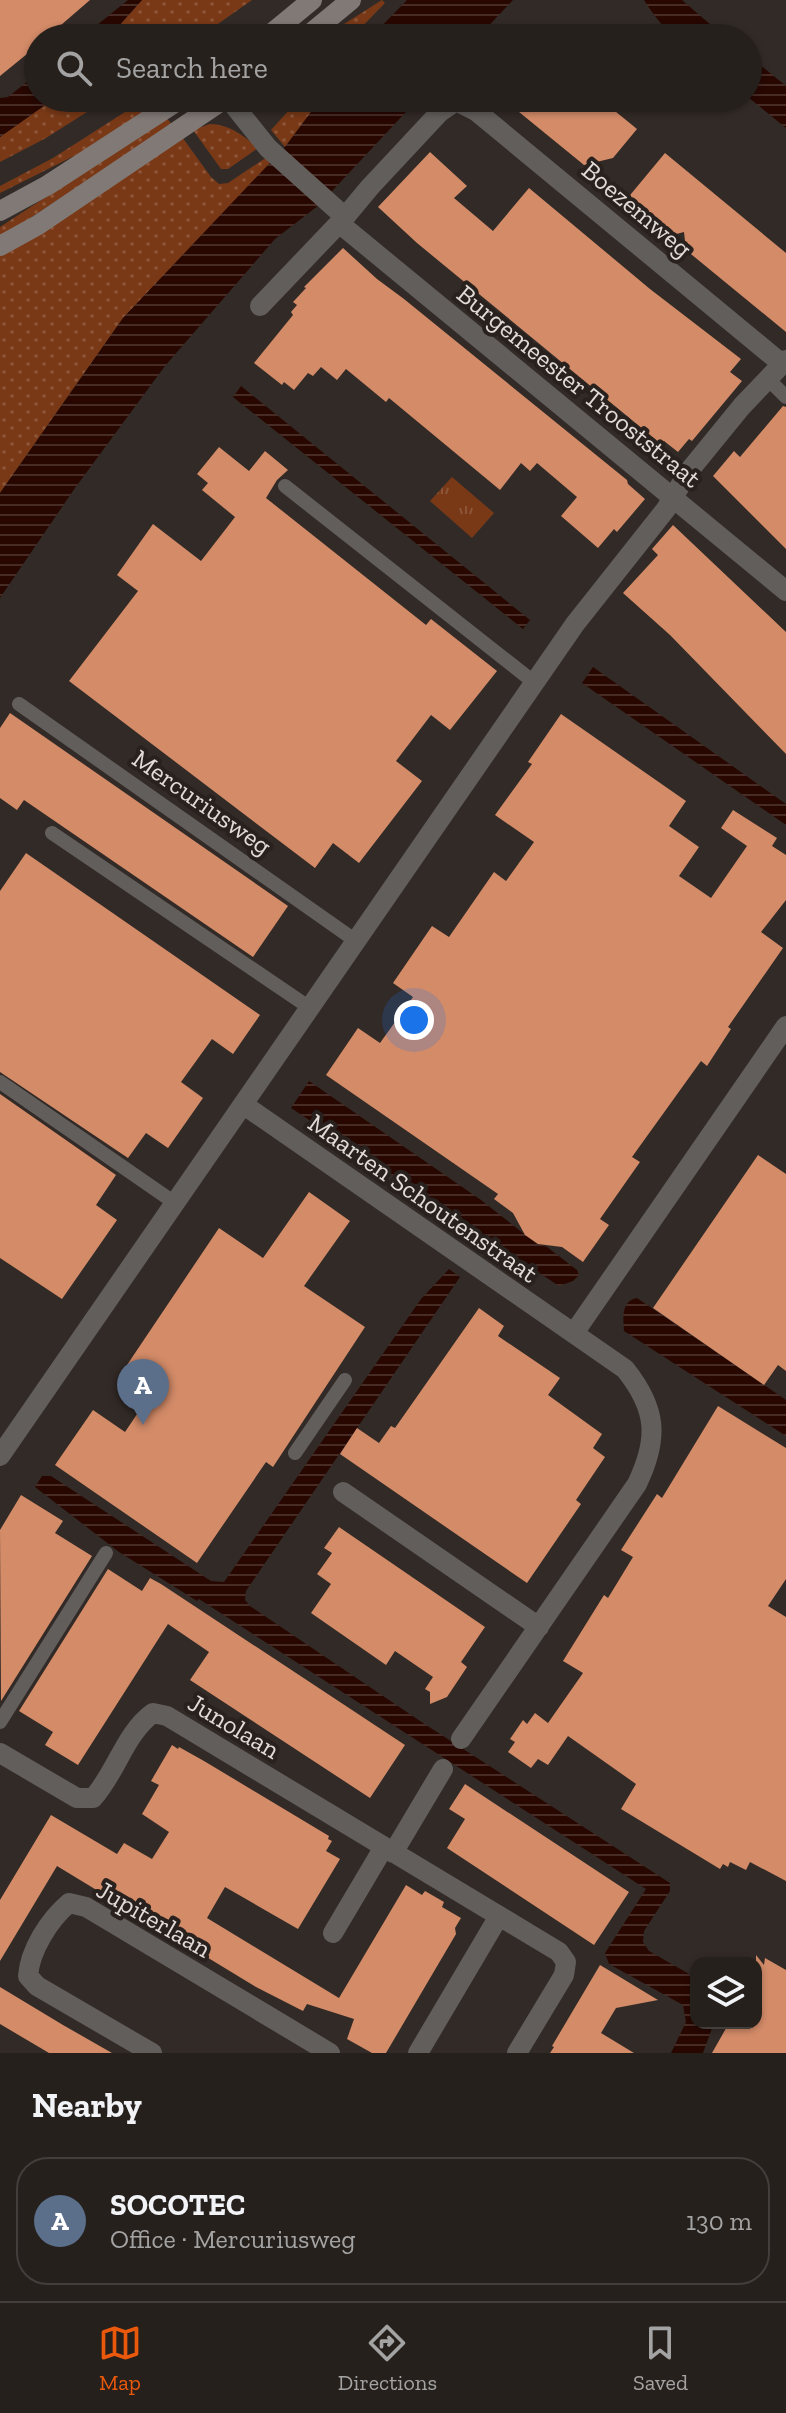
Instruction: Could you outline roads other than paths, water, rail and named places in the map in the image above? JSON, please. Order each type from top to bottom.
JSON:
[{"type":"main road","points":[[283,24],[312,0]]},
{"type":"main road","points":[[322,24],[351,0]]},
{"type":"main road","points":[[0,211],[48,185],[160,112]]},
{"type":"main road","points":[[0,246],[38,225],[206,112]]},
{"type":"street","name":"Burgemeester Trooststraat","points":[[239,112],[342,220],[786,591]]},
{"type":"street","name":"Boezemweg","points":[[342,220],[440,112]]},
{"type":"street","name":"Boezemweg","points":[[477,112],[784,361],[689,471],[673,496]]},
{"type":"street","points":[[260,306],[342,220]]},
{"type":"street","points":[[0,1456],[590,604],[673,496]]},
{"type":"street","points":[[574,1333],[786,1026]]},
{"type":"street","name":"Maarten Schoutenstraat","points":[[244,1105],[625,1369],[650,1409],[651,1447],[637,1484],[461,1739]]},
{"type":"street","points":[[343,1492],[539,1627]]},
{"type":"street","name":"Junolaan","points":[[0,1753],[77,1798],[93,1798],[103,1787],[142,1721],[153,1713],[167,1716],[559,1952],[566,1962],[564,1975],[517,2053]]},
{"type":"street","points":[[333,1933],[443,1769]]},
{"type":"street","name":"Jupiterlaan","points":[[152,2053],[37,1986],[28,1976],[29,1960],[57,1913],[69,1903],[86,1907],[330,2053]]},
{"type":"street","points":[[418,2053],[499,1916]]},
{"type":"lane","points":[[768,379],[786,397]]},
{"type":"lane","points":[[285,486],[535,683]]},
{"type":"lane","name":"Mercuriusweg","points":[[19,704],[356,941]]},
{"type":"lane","points":[[52,833],[310,1008]]},
{"type":"lane","points":[[0,1082],[175,1203]]},
{"type":"lane","points":[[295,1453],[345,1380]]},
{"type":"lane","points":[[0,1722],[106,1553]]},
{"type":"place","name":"SOCOTEC","points":[[143,1425]]}]
